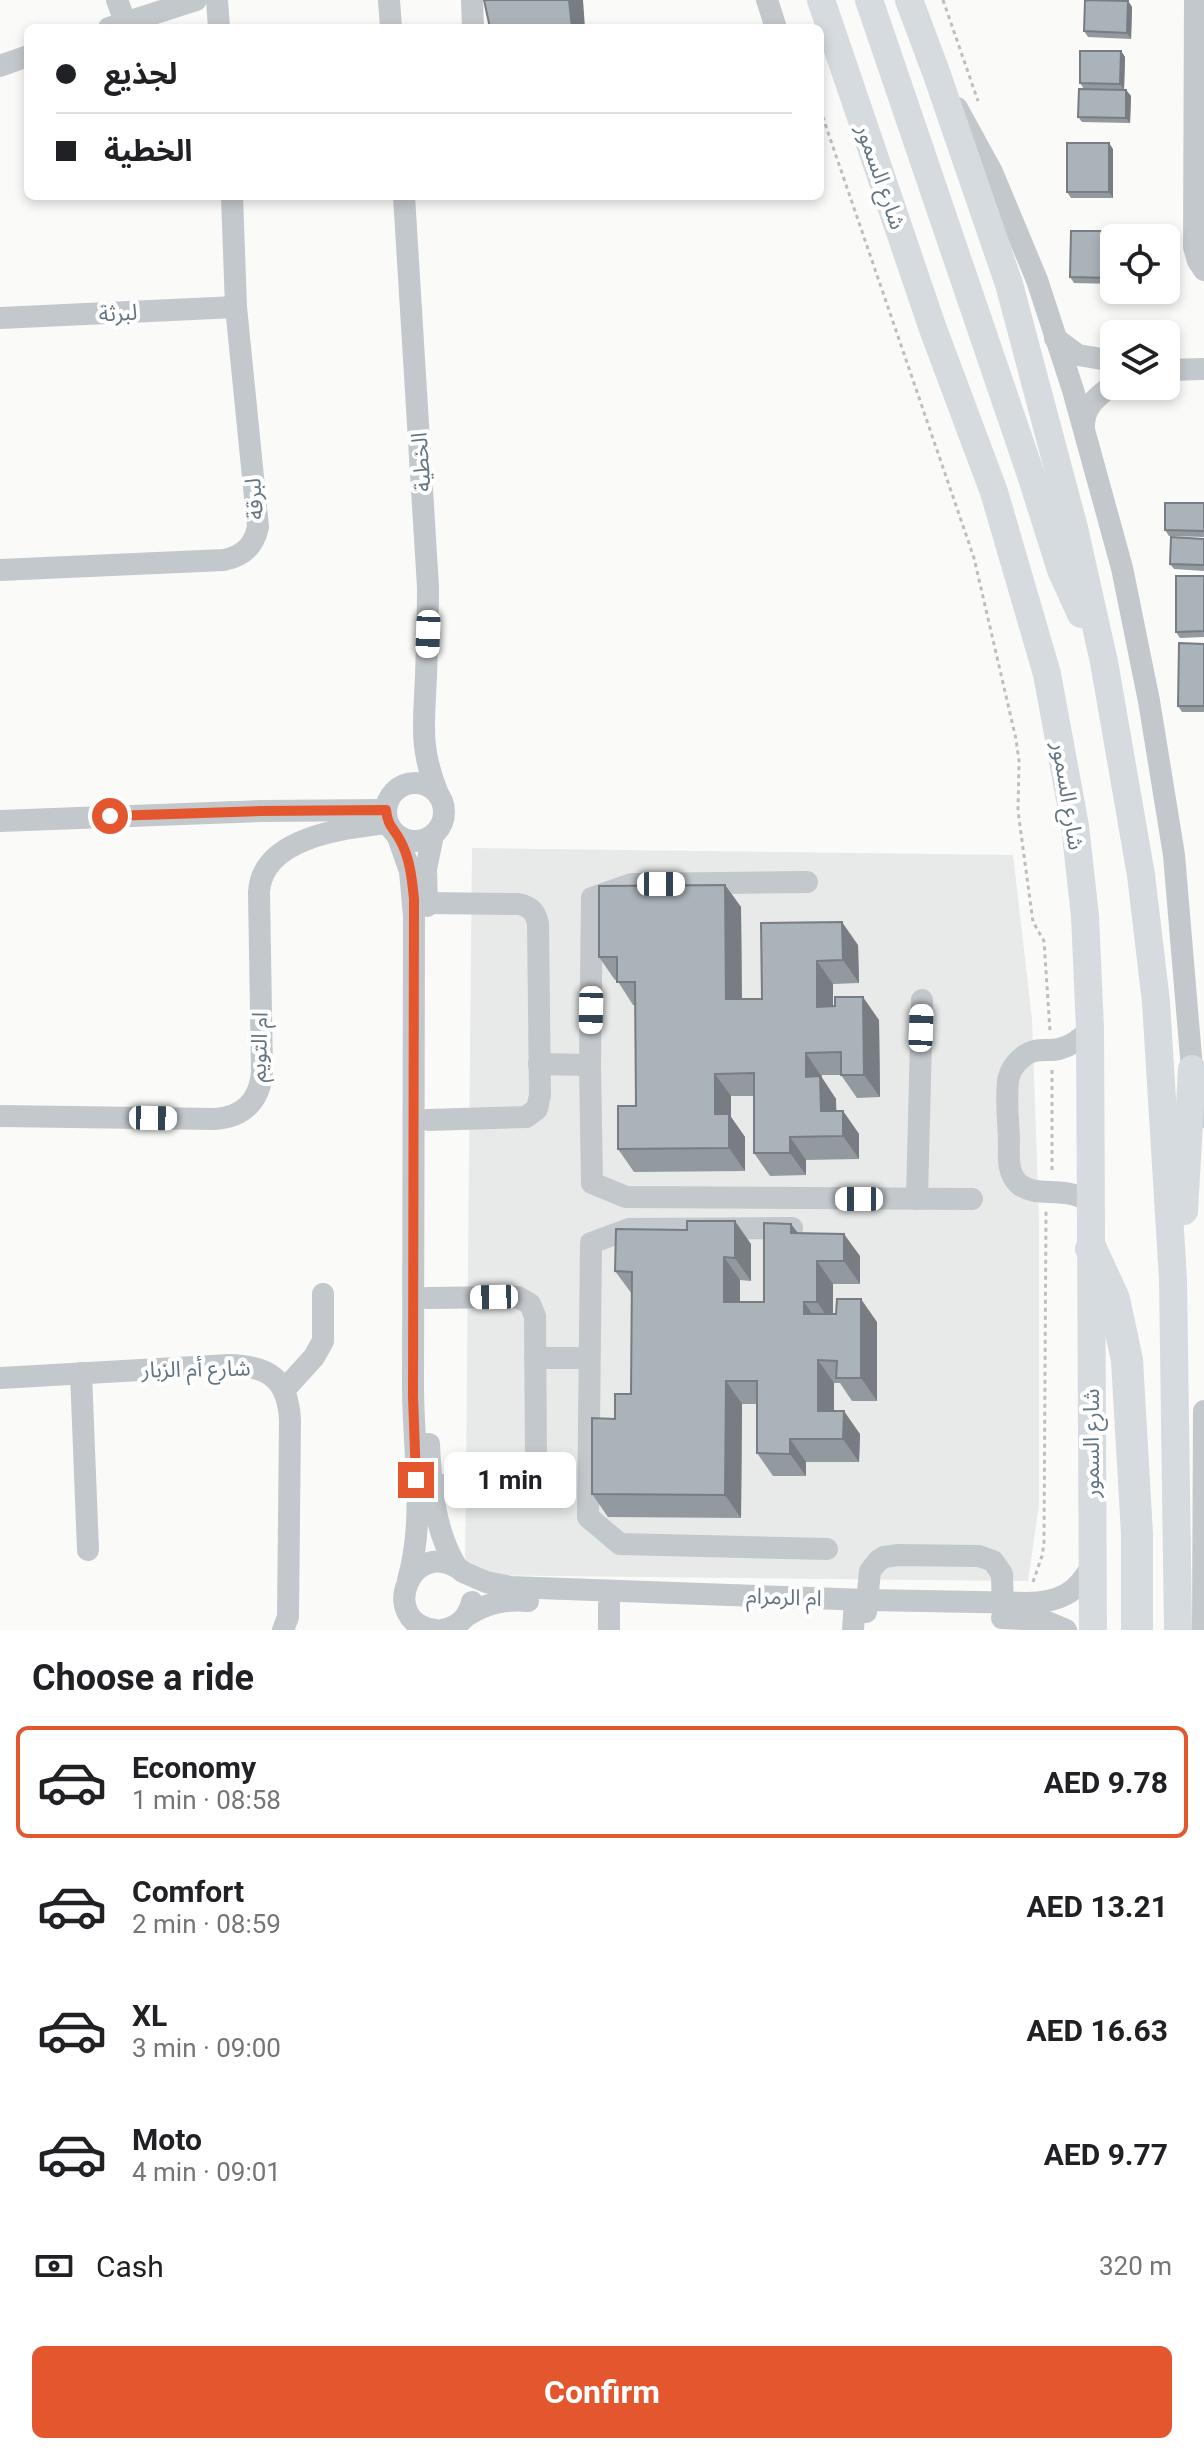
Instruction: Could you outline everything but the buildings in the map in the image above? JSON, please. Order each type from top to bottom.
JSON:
[{"type":"highway","points":[[1091,1249],[1114,1299],[1127,1360],[1137,1534],[1137,1630]]},
{"type":"main road","name":"شارع السمور","points":[[821,0],[933,329],[994,492],[1047,674],[1075,826],[1085,916],[1090,1029],[1093,1630]]},
{"type":"main road","points":[[869,0],[1061,570],[1104,662]]},
{"type":"main road","points":[[909,0],[1009,284],[1074,528],[1104,662],[1141,875],[1156,1002],[1173,1279],[1178,1630]]},
{"type":"main road","points":[[922,0],[936,72]]},
{"type":"main road","points":[[1173,1279],[1185,1201],[1192,1069]]},
{"type":"street","points":[[117,0],[117,24]]},
{"type":"street","points":[[120,24],[196,0]]},
{"type":"street","points":[[217,0],[219,24]]},
{"type":"street","points":[[389,0],[391,24]]},
{"type":"street","points":[[472,0],[473,24]]},
{"type":"street","points":[[767,0],[775,24]]},
{"type":"street","points":[[1195,0],[1194,247],[1204,270]]},
{"type":"street","points":[[0,66],[24,57]]},
{"type":"street","points":[[936,72],[979,146],[1021,236],[1084,433],[1122,568],[1149,701],[1174,855],[1192,1069],[1204,1117]]},
{"type":"street","name":"لبرقة","points":[[0,570],[224,560],[234,558],[251,546],[256,537],[257,517],[236,307],[232,200]]},
{"type":"street","name":"الخطية","points":[[404,200],[428,587],[422,729],[427,762],[438,794]]},
{"type":"street","name":"لبرثة","points":[[0,318],[236,307]]},
{"type":"street","points":[[1055,338],[1078,355],[1100,359]]},
{"type":"street","points":[[1180,370],[1204,369]]},
{"type":"street","points":[[1084,433],[1083,417],[1100,395]]},
{"type":"street","name":"الخطية","points":[[396,790],[422,729]]},
{"type":"street","points":[[409,1630],[404,1589],[415,1552],[417,1522],[413,1396],[414,916],[410,871],[390,823],[390,797],[396,790],[413,783],[431,788],[438,794],[442,802],[443,820],[433,835],[426,869],[428,1424],[432,1486],[440,1532],[472,1588],[472,1606],[458,1624]]},
{"type":"street","points":[[0,821],[261,811],[390,823],[416,842],[433,835]]},
{"type":"street","name":"ام التويم","points":[[0,1116],[215,1119],[239,1114],[249,1106],[261,1085],[259,892],[262,873],[287,850],[316,836],[390,823]]},
{"type":"street","points":[[807,882],[632,884],[592,898],[592,1183],[626,1197],[972,1199]]},
{"type":"street","points":[[427,903],[518,904],[530,907],[534,912],[538,924],[539,1064],[539,1102],[532,1114],[526,1117],[428,1120]]},
{"type":"street","points":[[1184,969],[1204,984]]},
{"type":"street","points":[[1188,1018],[1204,997]]},
{"type":"street","points":[[917,1199],[922,1000]]},
{"type":"street","points":[[1090,1029],[1077,1042],[1026,1055],[1013,1068],[1008,1082],[1010,1169],[1018,1183],[1032,1191],[1072,1193],[1090,1202]]},
{"type":"street","points":[[539,1064],[590,1065]]},
{"type":"street","points":[[794,1228],[629,1229],[591,1243],[588,1517],[620,1544],[827,1549]]},
{"type":"street","points":[[283,1630],[288,1617],[290,1435],[290,1404],[285,1389],[314,1357],[323,1341],[323,1294]]},
{"type":"street","points":[[427,1298],[511,1297],[524,1300],[535,1316],[536,1460],[533,1471],[518,1480],[432,1486]]},
{"type":"street","points":[[535,1358],[589,1358]]},
{"type":"street","name":"شارع أم الزبار","points":[[0,1378],[245,1365],[261,1369],[285,1389]]},
{"type":"street","points":[[81,1373],[88,1550]]},
{"type":"street","points":[[1203,1630],[1204,1411]]},
{"type":"street","points":[[859,1612],[870,1571],[884,1557],[979,1556],[993,1561],[1002,1574],[1003,1610]]},
{"type":"street","points":[[408,1580],[420,1567],[429,1563],[447,1563],[459,1569]]},
{"type":"street","name":"ام الرمرام","points":[[1003,1610],[1027,1603],[1047,1603],[1069,1593],[1079,1585],[1092,1565]]},
{"type":"street","name":"ام الرمرام","points":[[459,1569],[486,1582],[511,1587],[859,1612]]},
{"type":"street","name":"ام الرمرام","points":[[458,1624],[489,1604],[513,1600],[859,1612],[1003,1610],[1066,1630]]},
{"type":"street","points":[[609,1605],[609,1630]]},
{"type":"street","points":[[406,1607],[419,1625],[435,1630]]},
{"type":"path","points":[[824,121],[974,558],[1016,739],[1018,811],[1033,922],[1044,941],[1052,1050],[1044,1543],[1027,1603]]},
{"type":"shaded area","points":[[472,848],[1013,855],[1032,1019],[1039,1219],[1039,1505],[1028,1581],[465,1575]]},
{"type":"route","points":[[110,816],[386,810],[387,823],[398,837],[407,859],[414,899],[413,1396],[416,1480]]}]
